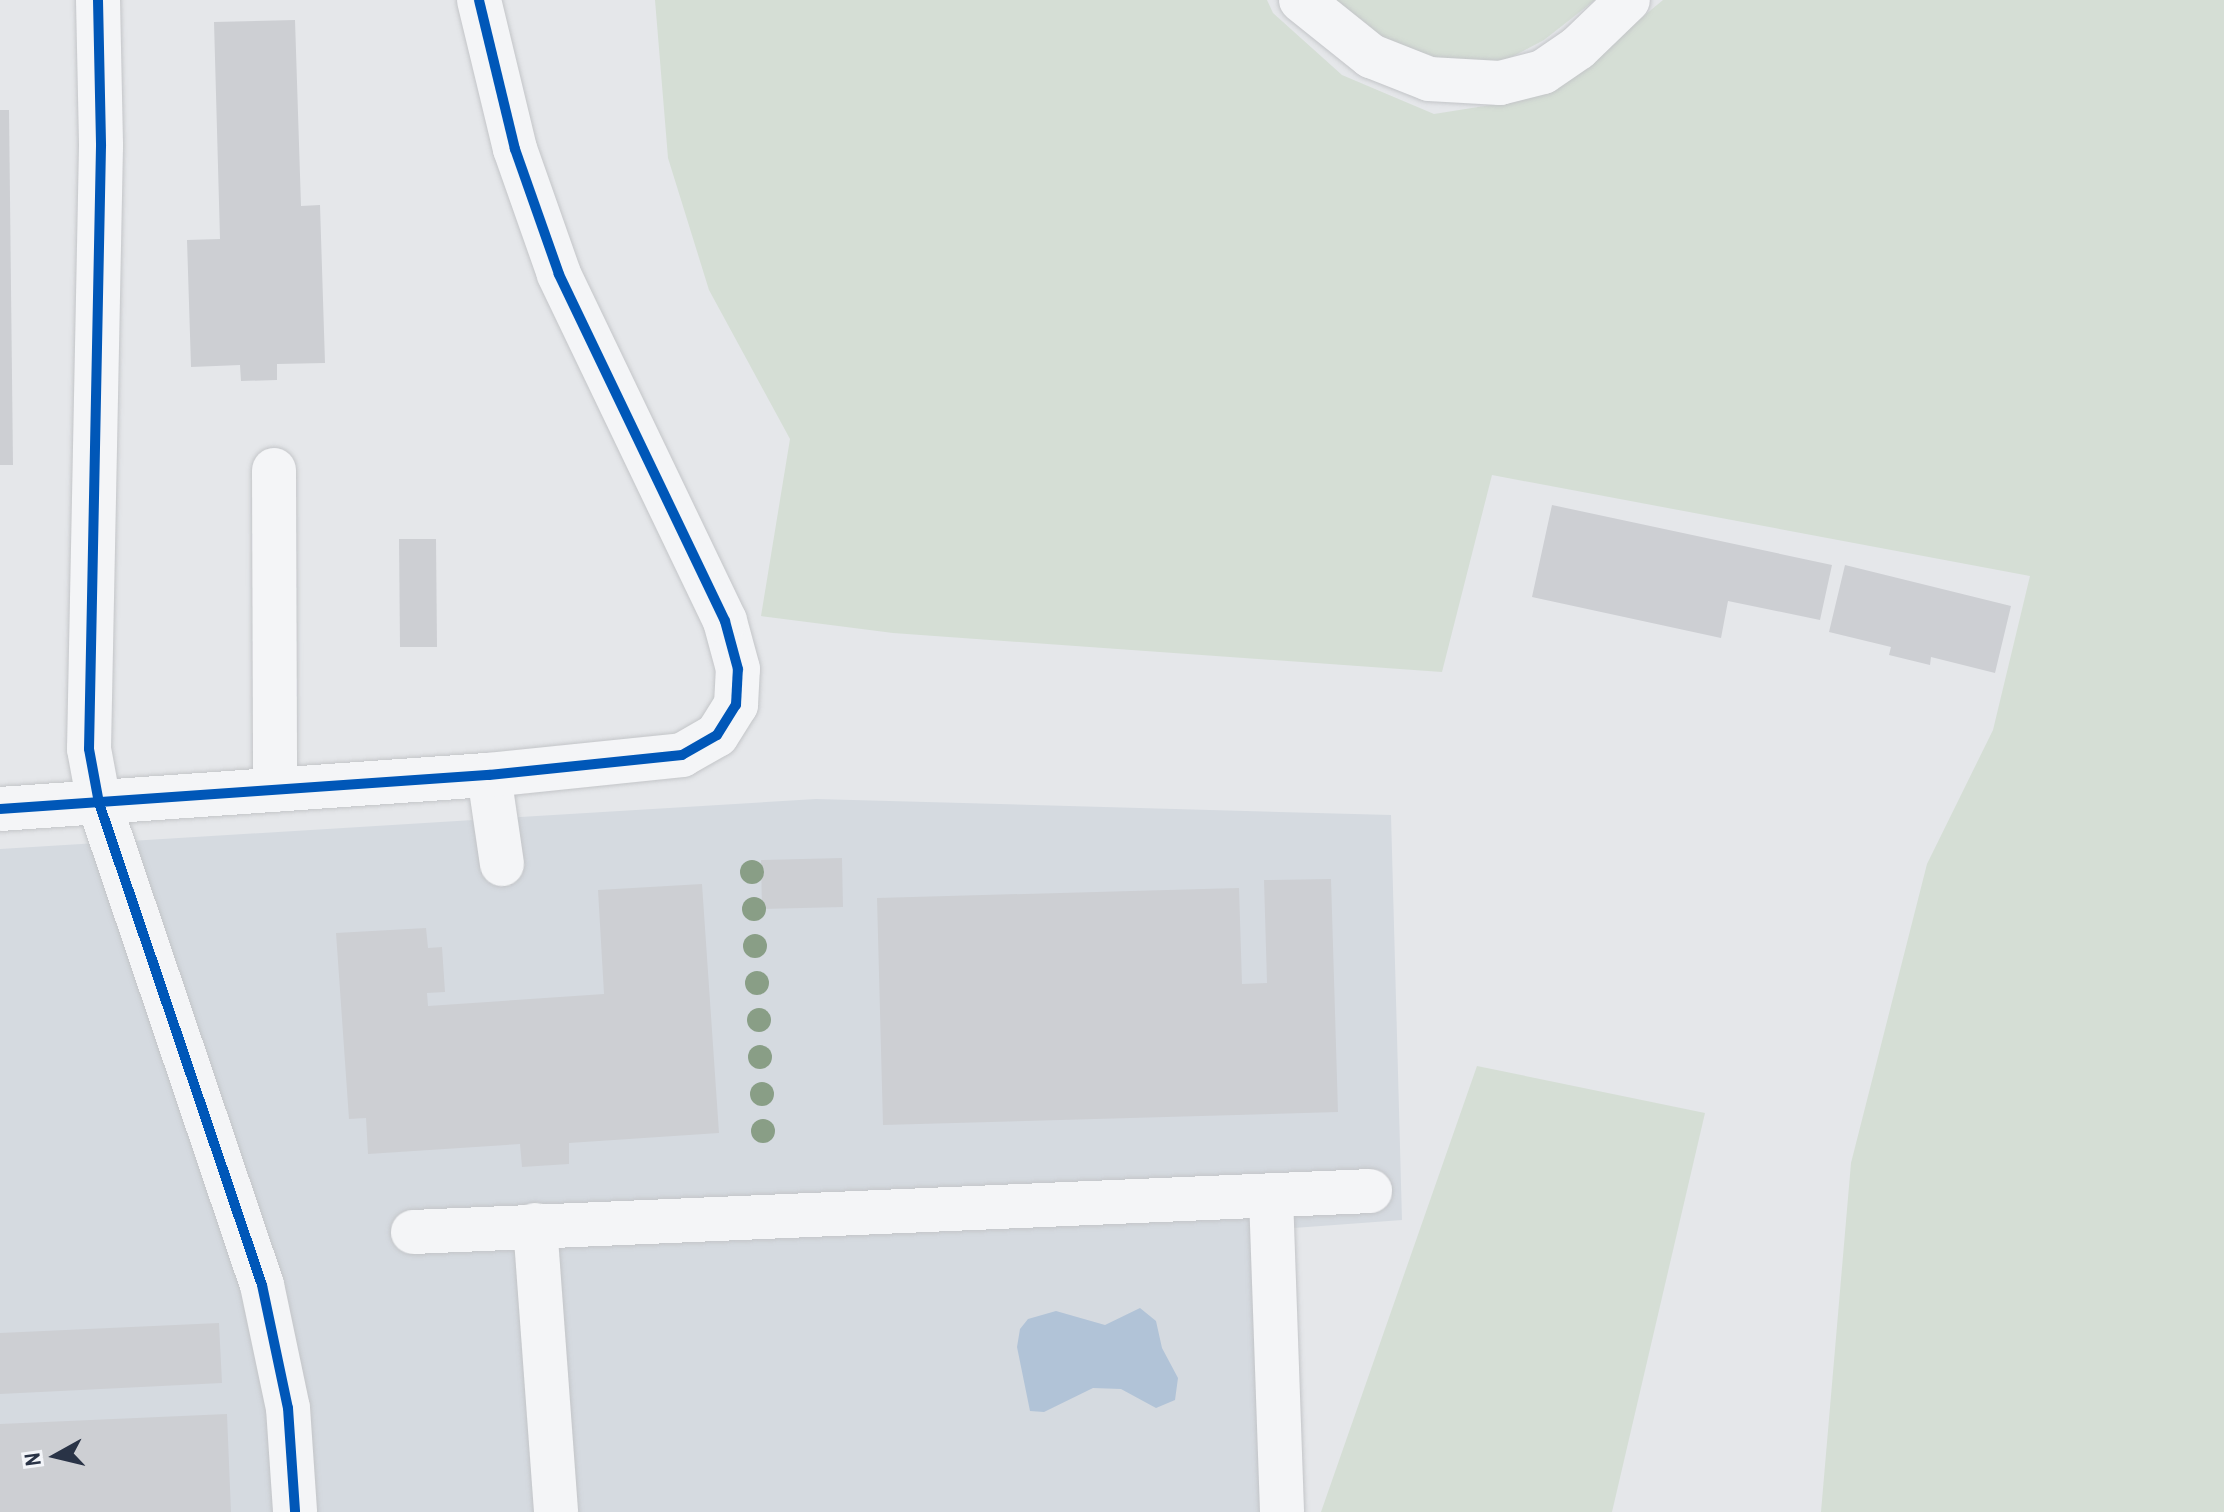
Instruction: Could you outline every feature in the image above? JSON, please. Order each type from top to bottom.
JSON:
[{"type":"street","points":[[98,0],[101,146],[87,679],[89,749],[99,803],[262,1285],[288,1408],[295,1512]]},
{"type":"street","points":[[0,809],[489,775],[682,755],[717,735],[736,705],[738,669],[725,621],[559,274],[515,149],[479,0]]},
{"type":"street","points":[[1301,0],[1371,56],[1429,79],[1500,83],[1543,72],[1578,48],[1628,0]]},
{"type":"street","points":[[274,470],[275,790]]},
{"type":"street","points":[[489,775],[502,864]]},
{"type":"street","points":[[413,1232],[1370,1191]]},
{"type":"street","points":[[1271,1196],[1282,1512]]},
{"type":"street","points":[[535,1225],[556,1512]]},
{"type":"shaded area","points":[[655,0],[1267,0],[1273,13],[1342,75],[1434,114],[1522,100],[1610,44],[1663,0],[2224,0],[2224,1512],[1821,1512],[1851,1163],[1927,864],[1993,730],[2030,576],[1492,475],[1442,672],[893,633],[761,616],[790,439],[709,290],[668,158]]},
{"type":"shaded area","points":[[1330,0],[1595,0],[1544,40],[1506,60],[1450,66],[1385,43]]},
{"type":"shaded area","points":[[816,799],[1391,815],[1402,1220],[1254,1231],[1269,1512],[0,1512],[0,849]]},
{"type":"shaded area","points":[[1477,1066],[1705,1113],[1612,1512],[1321,1512]]},
{"type":"water","points":[[1140,1308],[1156,1321],[1162,1348],[1178,1378],[1175,1400],[1156,1408],[1121,1389],[1093,1388],[1044,1412],[1030,1411],[1017,1347],[1020,1329],[1028,1319],[1056,1311],[1105,1325]]},
{"type":"building","points":[[295,20],[301,206],[320,205],[325,363],[277,364],[277,380],[241,381],[240,365],[191,367],[187,240],[220,239],[214,22]]},
{"type":"building","points":[[0,110],[9,110],[13,465],[0,465]]},
{"type":"building","points":[[1552,505],[1832,565],[1820,620],[1728,601],[1721,638],[1532,597]]},
{"type":"building","points":[[399,539],[436,539],[437,647],[400,647]]},
{"type":"building","points":[[1845,565],[2011,606],[1995,673],[1931,657],[1930,665],[1889,655],[1891,647],[1829,632]]},
{"type":"building","points":[[842,858],[843,907],[762,909],[761,860]]},
{"type":"building","points":[[1331,879],[1338,1112],[883,1125],[877,898],[1239,888],[1242,984],[1267,983],[1264,880]]},
{"type":"building","points":[[702,884],[719,1133],[569,1143],[569,1164],[522,1167],[520,1144],[368,1154],[366,1118],[349,1119],[336,933],[426,928],[428,948],[442,947],[445,992],[427,993],[428,1006],[604,994],[598,890]]},
{"type":"building","points":[[219,1323],[222,1383],[0,1394],[0,1333]]},
{"type":"building","points":[[227,1414],[231,1512],[0,1512],[0,1424]]},
{"type":"cycle path","points":[[98,0],[101,146],[89,749],[99,803],[262,1285],[288,1408],[295,1512]]},
{"type":"cycle path","points":[[0,809],[489,775],[682,755],[717,735],[736,705],[738,669],[725,621],[559,274],[515,149],[479,0]]}]
